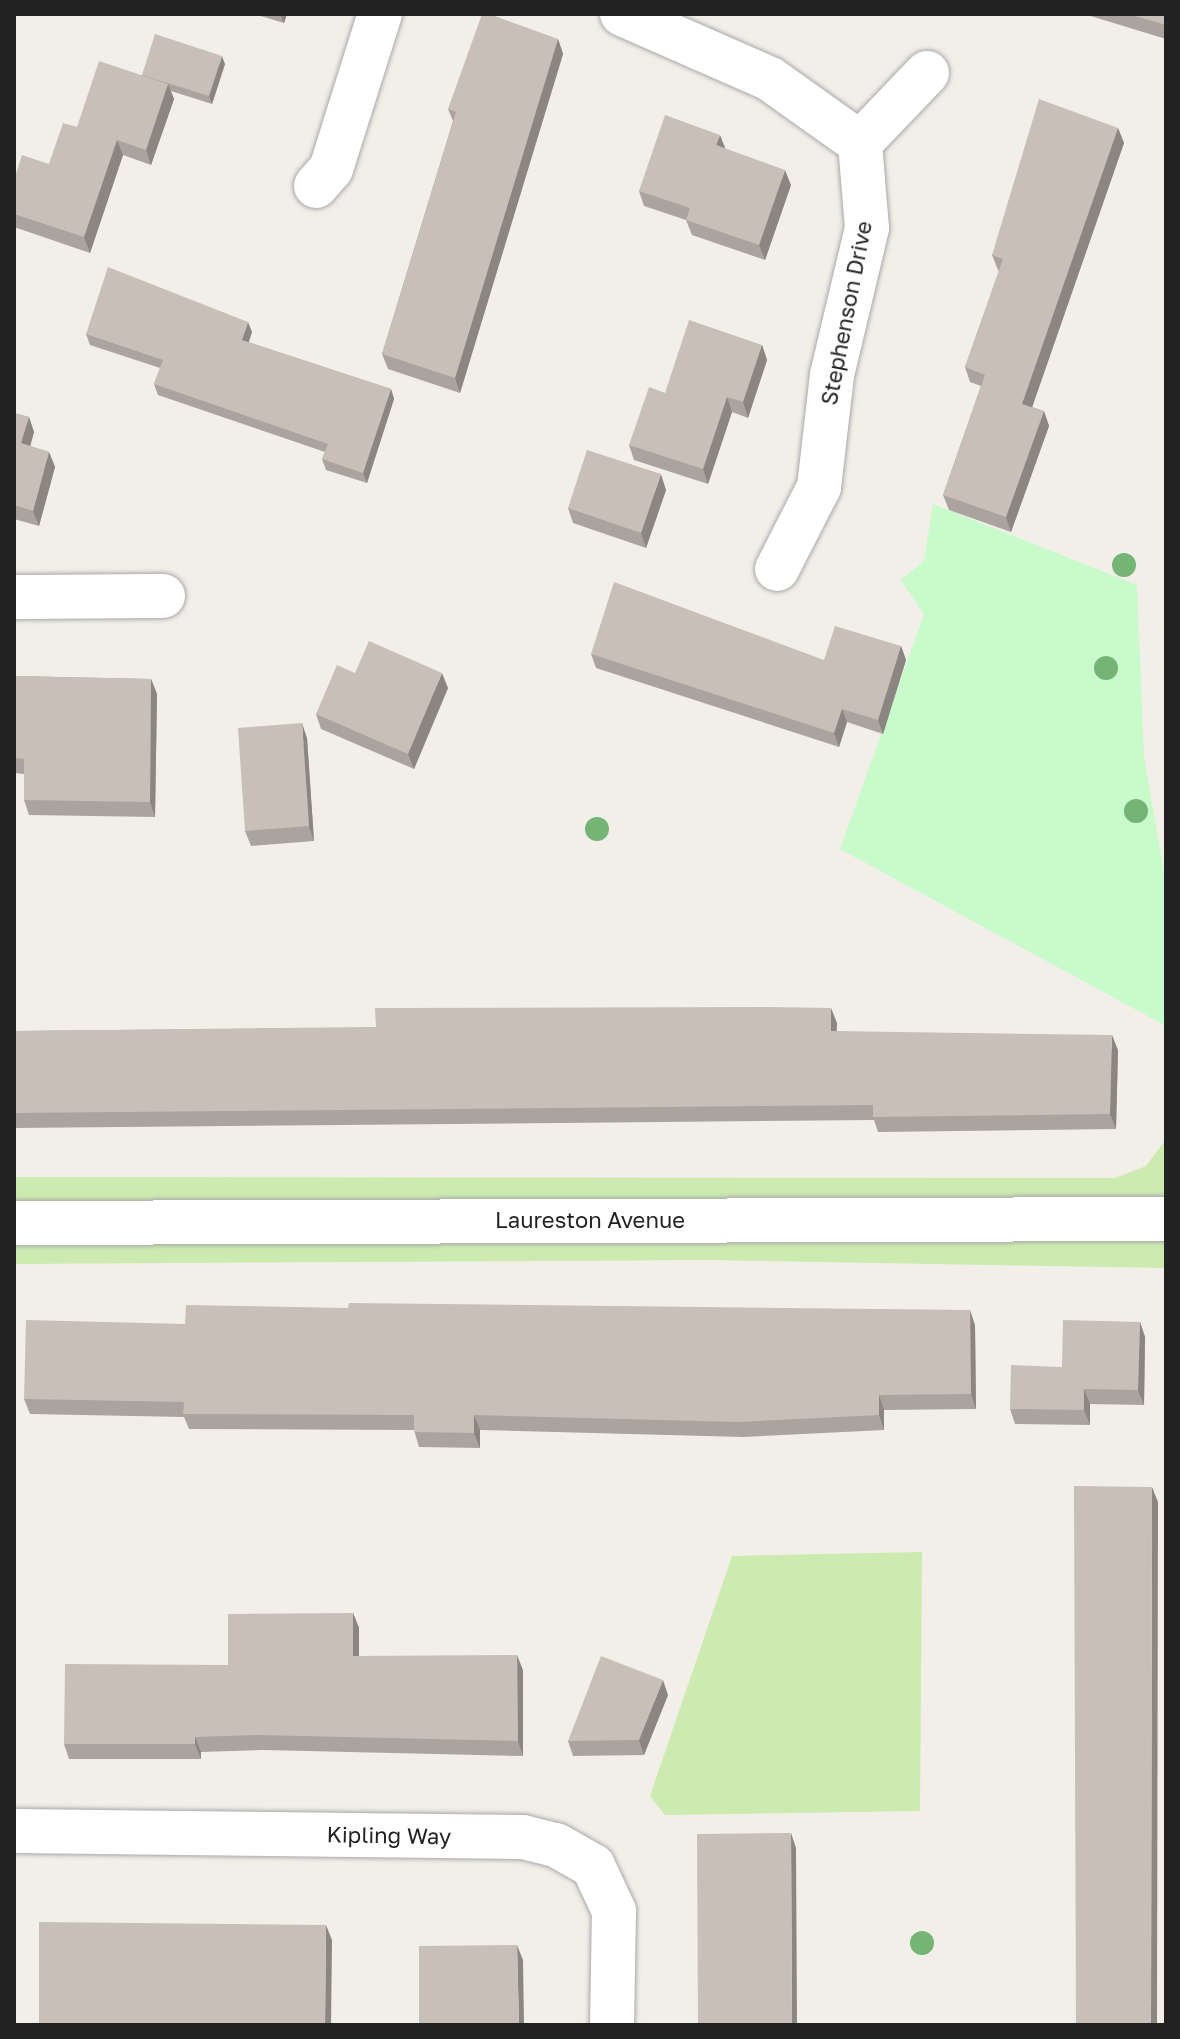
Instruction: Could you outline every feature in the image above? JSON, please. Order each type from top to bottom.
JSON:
[{"type":"street","points":[[316,186],[331,169],[380,14]]},
{"type":"street","points":[[622,14],[770,79],[860,143],[927,73]]},
{"type":"street","name":"Stephenson Drive","points":[[777,569],[819,487],[832,375],[867,228],[860,143]]},
{"type":"street","points":[[14,597],[163,596]]},
{"type":"street","name":"Laureston Avenue","points":[[14,1223],[1166,1219]]},
{"type":"street","name":"Kipling Way","points":[[14,1831],[523,1837],[556,1845],[593,1866],[614,1911],[612,2025]]},
{"type":"green space","points":[[933,504],[1137,585],[1144,756],[1166,884],[1166,1026],[840,849],[924,614],[901,580],[924,561]]},
{"type":"green space","points":[[1166,1139],[1166,1268],[708,1260],[14,1264],[14,1177],[1115,1178],[1146,1166]]},
{"type":"green space","points":[[922,1552],[920,1811],[665,1815],[650,1796],[732,1556]]},
{"type":"building","points":[[482,14],[558,39],[455,378],[382,354],[456,112],[448,109]]},
{"type":"building","points":[[1128,14],[1166,14],[1166,25]]},
{"type":"building","points":[[155,34],[222,56],[209,96],[142,75]]},
{"type":"building","points":[[99,61],[168,84],[146,150],[117,140],[84,237],[14,214],[14,180],[22,155],[49,164],[63,123],[77,127]]},
{"type":"building","points":[[1039,99],[1118,128],[1022,404],[1044,411],[1006,517],[943,495],[985,375],[965,367],[1003,259],[992,255]]},
{"type":"building","points":[[665,115],[720,135],[716,145],[785,170],[759,245],[686,220],[690,208],[639,191]]},
{"type":"building","points":[[108,267],[248,322],[242,340],[391,389],[363,473],[322,459],[328,444],[154,384],[163,360],[86,334]]},
{"type":"building","points":[[689,320],[762,345],[743,402],[727,397],[703,469],[629,445],[649,387],[665,393]]},
{"type":"building","points":[[14,413],[29,417],[21,443],[49,452],[33,511],[14,505]]},
{"type":"building","points":[[587,450],[661,474],[641,533],[568,508]]},
{"type":"building","points":[[614,582],[824,660],[835,626],[901,646],[878,720],[842,709],[834,733],[591,654]]},
{"type":"building","points":[[369,641],[442,673],[408,754],[316,714],[337,665],[355,673]]},
{"type":"building","points":[[14,676],[151,679],[150,802],[24,800],[24,759],[14,758]]},
{"type":"building","points":[[302,723],[309,826],[245,831],[238,728]]},
{"type":"building","points":[[375,1008],[831,1008],[831,1031],[1112,1035],[1110,1114],[873,1117],[873,1105],[14,1113],[14,1031],[376,1027]]},
{"type":"building","points":[[349,1303],[970,1310],[971,1394],[879,1395],[879,1415],[738,1422],[474,1415],[474,1433],[414,1432],[414,1415],[183,1414],[184,1402],[24,1399],[26,1320],[185,1324],[186,1305],[348,1308]]},
{"type":"building","points":[[1063,1320],[1140,1322],[1138,1390],[1084,1389],[1084,1410],[1010,1409],[1011,1365],[1062,1367]]},
{"type":"building","points":[[1074,1486],[1152,1487],[1151,2025],[1076,2025]]},
{"type":"building","points":[[353,1613],[353,1656],[517,1655],[518,1741],[258,1735],[195,1737],[195,1744],[64,1744],[65,1664],[228,1665],[228,1614]]},
{"type":"building","points":[[601,1656],[663,1680],[639,1740],[568,1741]]},
{"type":"building","points":[[791,1833],[792,2025],[698,2025],[697,1834]]},
{"type":"building","points":[[39,1922],[326,1925],[325,2025],[39,2025]]},
{"type":"building","points":[[517,1945],[519,2025],[419,2025],[419,1946]]}]
